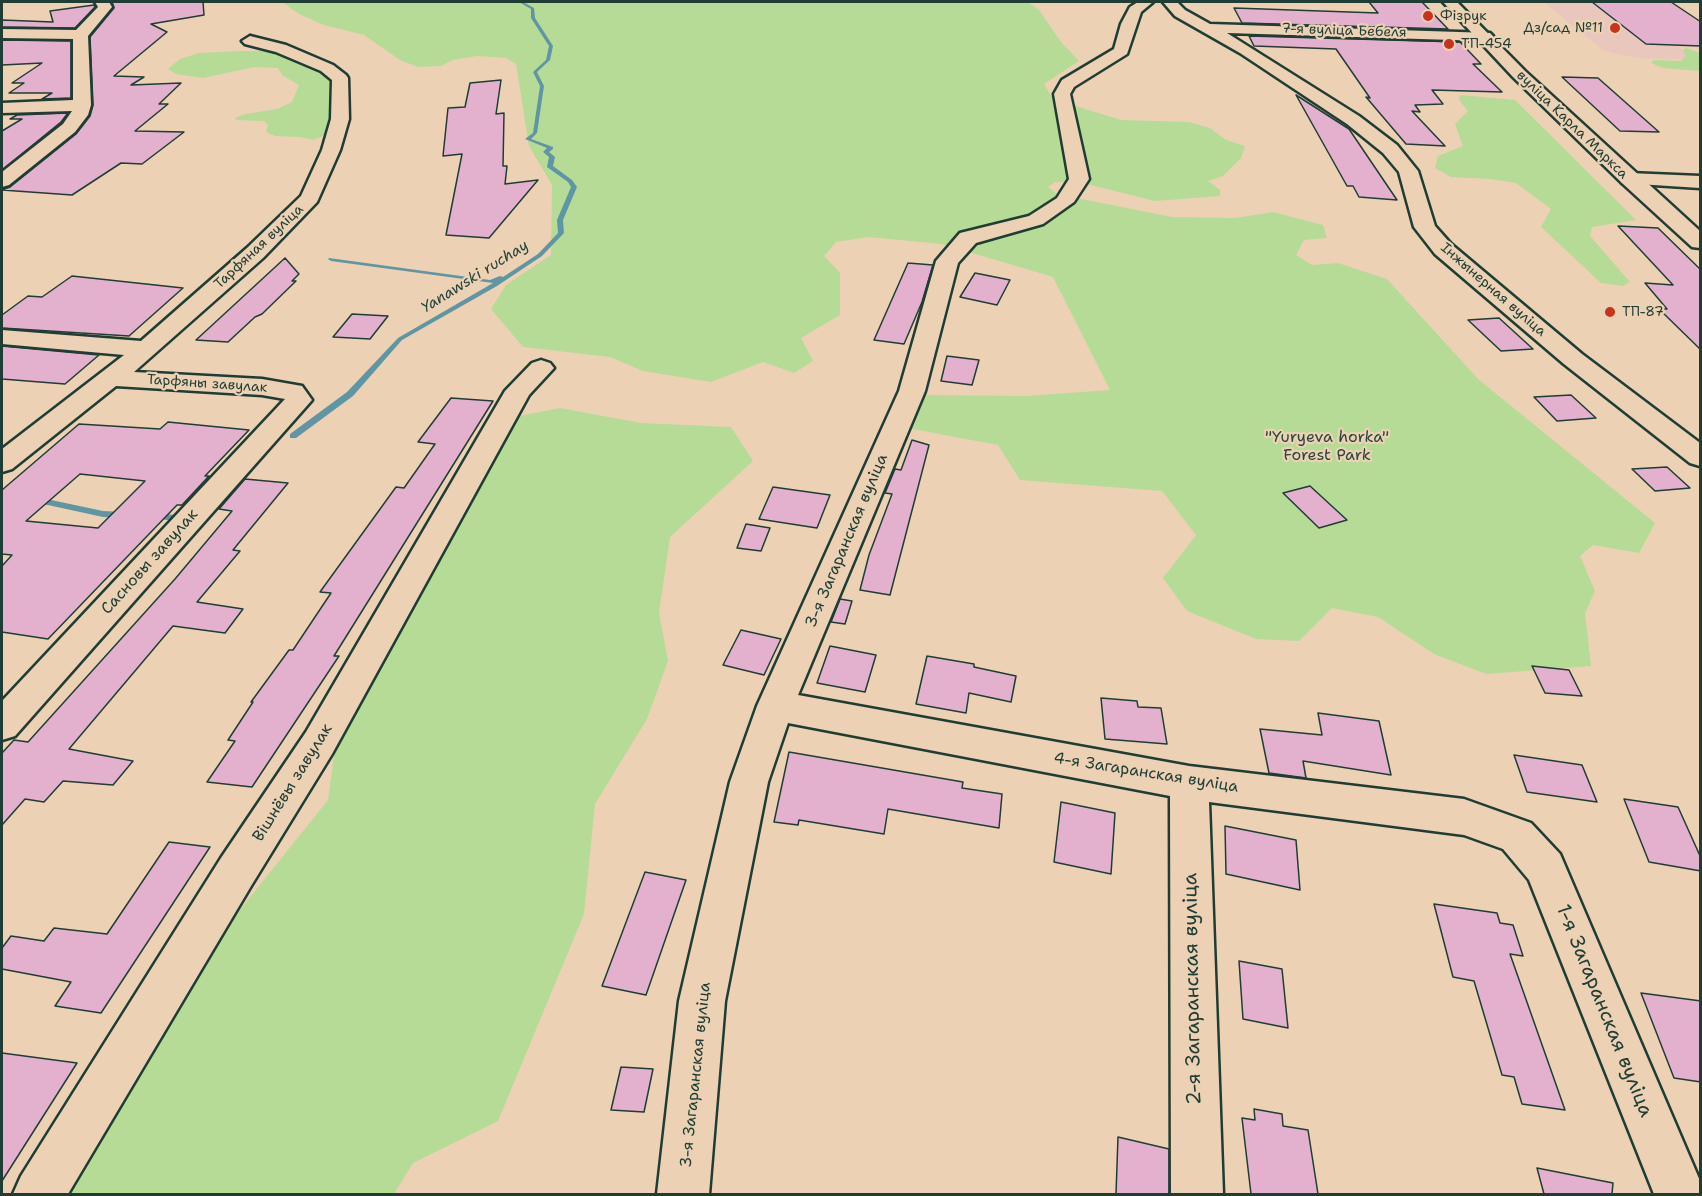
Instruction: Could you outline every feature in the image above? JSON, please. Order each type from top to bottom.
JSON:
[{"type":"street","points":[[2,181],[69,128],[80,115],[82,105],[80,35],[105,7],[102,2]]},
{"type":"street","name":"3-я Загаранская вуліца","points":[[683,1194],[702,1001],[749,782],[776,706],[912,391],[947,261],[968,238],[1036,220],[1064,202],[1079,179],[1062,94],[1068,84],[1121,51],[1131,17],[1146,2]]},
{"type":"street","name":"Інжынерная вуліца","points":[[1170,2],[1180,13],[1309,90],[1390,149],[1408,171],[1425,227],[1443,249],[1573,359],[1701,457]]},
{"type":"street","name":"вуліца Карла Маркса","points":[[1450,2],[1519,74],[1629,179],[1701,242]]},
{"type":"street","name":"7-я вуліца Бебеля","points":[[1204,28],[1485,36]]},
{"type":"street","points":[[2,33],[80,35]]},
{"type":"street","name":"Тарфяная вуліца","points":[[147,349],[255,253],[310,198],[331,150],[340,119],[340,78],[327,68],[290,52],[250,40]]},
{"type":"street","points":[[2,108],[82,105]]},
{"type":"street","points":[[2,164],[23,166]]},
{"type":"street","points":[[1629,179],[1701,182]]},
{"type":"street","name":"Тарфяны завулак","points":[[2,338],[147,349]]},
{"type":"street","points":[[2,463],[147,349]]},
{"type":"street","name":"Вішнёвы завулак","points":[[39,1194],[236,872],[319,744],[518,391],[541,368]]},
{"type":"street","name":"Тарфяны завулак","points":[[111,378],[262,387],[293,392],[299,400]]},
{"type":"street","name":"Сасновы завулак","points":[[2,725],[299,400]]},
{"type":"street","name":"4-я Загаранская вуліца","points":[[776,706],[1189,783],[1464,817],[1517,836]]},
{"type":"street","name":"2-я Загаранская вуліца","points":[[1189,783],[1197,1194]]},
{"type":"street","name":"1-я Загаранская вуліца","points":[[1517,836],[1545,868],[1680,1194]]},
{"type":"shaded area","name":"Дз/сад №11","points":[[1543,2],[1620,2],[1696,60],[1637,58],[1604,51]]},
{"type":"green space","name":"\"Yuryeva horka\" Forest Park","points":[[282,2],[1028,2],[1039,10],[1061,42],[1079,61],[1044,84],[1053,99],[1121,120],[1189,122],[1210,128],[1226,140],[1245,146],[1241,158],[1223,176],[1208,181],[1220,190],[1220,196],[1155,201],[1082,183],[1055,182],[1048,187],[1057,194],[1172,217],[1236,218],[1273,212],[1323,225],[1327,238],[1304,240],[1296,255],[1312,265],[1338,263],[1387,279],[1478,379],[1655,523],[1639,553],[1593,545],[1580,556],[1595,591],[1585,613],[1591,666],[1486,674],[1434,654],[1378,617],[1332,608],[1299,641],[1256,639],[1187,611],[1163,578],[1196,535],[1162,491],[1020,480],[998,445],[902,427],[926,395],[1026,396],[1110,390],[1053,277],[942,244],[868,237],[836,242],[824,256],[840,273],[840,315],[801,338],[813,361],[794,373],[763,362],[711,382],[643,371],[610,357],[523,347],[491,309],[506,285],[551,255],[552,185],[529,146],[516,64],[506,58],[477,56],[453,60],[441,66],[418,67],[400,60],[364,35],[324,25],[299,14]]},
{"type":"green space","points":[[1686,48],[1700,53],[1700,71],[1663,68],[1651,63],[1654,60],[1681,61],[1686,56],[1683,50]]},
{"type":"green space","points":[[269,51],[321,70],[335,82],[328,134],[313,140],[275,136],[266,132],[268,125],[264,121],[236,120],[235,118],[245,114],[277,109],[292,102],[299,85],[282,75],[278,68],[254,67],[203,78],[176,74],[168,69],[180,59],[199,53]]},
{"type":"green space","points":[[1460,95],[1515,100],[1636,220],[1592,227],[1590,236],[1630,282],[1623,286],[1601,283],[1541,227],[1551,209],[1516,183],[1451,177],[1435,168],[1438,156],[1463,146],[1455,124],[1468,111],[1459,100]]},
{"type":"green space","points":[[560,408],[641,423],[731,427],[753,461],[670,537],[659,613],[668,661],[647,719],[595,804],[584,914],[498,1121],[413,1163],[394,1194],[54,1194],[186,977],[328,800],[340,710],[514,417]]},
{"type":"building","points":[[112,2],[203,2],[204,15],[151,24],[167,32],[114,76],[144,77],[131,85],[181,83],[159,104],[168,104],[135,131],[184,132],[142,164],[121,163],[72,195],[2,190],[10,187],[76,134],[90,116],[93,105],[90,37],[114,8]]},
{"type":"building","points":[[1369,2],[1422,2],[1448,29],[1242,23],[1234,8],[1378,13]]},
{"type":"building","points":[[1592,2],[1671,2],[1701,22],[1701,46],[1646,44]]},
{"type":"building","points":[[94,5],[95,7],[75,28],[2,27],[2,20],[53,22],[50,11]]},
{"type":"building","points":[[1249,36],[1460,42],[1481,64],[1473,64],[1502,92],[1432,90],[1443,104],[1415,105],[1420,112],[1412,111],[1445,146],[1406,144],[1366,97],[1370,98],[1336,49],[1254,46]]},
{"type":"building","points":[[2,40],[71,41],[71,98],[42,99],[52,93],[9,93],[24,83],[12,83],[42,63],[2,65]]},
{"type":"building","points":[[1562,77],[1598,78],[1659,132],[1620,131]]},
{"type":"building","points":[[501,80],[496,114],[504,113],[503,166],[507,166],[505,184],[538,180],[489,238],[446,235],[462,154],[443,156],[448,108],[465,107],[470,83]]},
{"type":"building","points":[[1296,95],[1349,129],[1397,200],[1359,197],[1353,186],[1347,186]]},
{"type":"building","points":[[68,113],[61,122],[2,170],[2,131],[22,119],[10,119],[17,115]]},
{"type":"building","points":[[1618,226],[1658,228],[1701,270],[1701,350],[1659,309],[1667,309],[1645,283],[1673,285]]},
{"type":"building","points":[[285,258],[299,274],[292,281],[296,281],[262,314],[255,317],[228,342],[196,340]]},
{"type":"building","points":[[908,263],[933,265],[922,302],[904,344],[874,340]]},
{"type":"building","points":[[975,273],[1010,280],[997,305],[960,297]]},
{"type":"building","points":[[72,276],[183,288],[129,336],[2,328],[2,315],[28,296],[42,297]]},
{"type":"building","points":[[352,314],[388,316],[370,339],[333,337]]},
{"type":"building","points":[[1499,318],[1533,349],[1501,351],[1468,320]]},
{"type":"building","points":[[2,346],[99,355],[65,384],[2,379]]},
{"type":"building","points":[[947,356],[979,360],[972,385],[941,381]]},
{"type":"building","points":[[1571,395],[1596,418],[1557,421],[1534,397]]},
{"type":"building","points":[[451,398],[493,401],[334,656],[339,656],[252,787],[207,782],[235,741],[228,740],[253,702],[251,702],[289,650],[293,650],[331,593],[320,592],[396,487],[404,488],[435,444],[418,442]]},
{"type":"building","points":[[168,422],[249,430],[205,476],[209,476],[182,505],[177,505],[48,639],[2,632],[2,566],[12,555],[2,554],[2,490],[79,424],[160,429]],"holes":[[[80,474],[145,481],[98,528],[26,521]]]},
{"type":"building","points":[[912,440],[929,445],[890,595],[860,590],[869,555],[892,494],[885,493],[895,469],[901,470]]},
{"type":"building","points":[[1667,467],[1690,488],[1655,491],[1632,469]]},
{"type":"building","points":[[245,479],[288,483],[233,550],[240,551],[197,602],[243,609],[225,633],[173,626],[69,749],[133,761],[113,785],[63,781],[44,802],[25,799],[2,825],[2,753],[14,740],[28,742],[175,579],[232,511],[219,509]]},
{"type":"building","points":[[1310,486],[1347,520],[1319,528],[1283,493]]},
{"type":"building","points":[[773,487],[830,495],[817,528],[759,519]]},
{"type":"building","points":[[746,524],[770,528],[761,551],[737,548]]},
{"type":"building","points":[[840,599],[852,601],[845,624],[831,622]]},
{"type":"building","points":[[741,630],[781,639],[764,675],[723,665]]},
{"type":"building","points":[[830,646],[876,655],[865,692],[817,683]]},
{"type":"building","points":[[927,656],[974,664],[974,667],[1016,676],[1011,702],[969,693],[966,713],[916,704]]},
{"type":"building","points":[[1532,666],[1569,670],[1582,696],[1545,693]]},
{"type":"building","points":[[1101,698],[1137,701],[1138,707],[1161,708],[1167,744],[1105,739]]},
{"type":"building","points":[[1318,713],[1379,721],[1391,775],[1303,761],[1306,778],[1269,773],[1260,729],[1322,735]]},
{"type":"building","points":[[789,752],[963,782],[962,788],[1002,794],[999,828],[888,809],[884,834],[799,820],[798,825],[774,822]]},
{"type":"building","points":[[1514,755],[1582,765],[1597,802],[1527,792]]},
{"type":"building","points":[[1624,799],[1678,807],[1701,858],[1701,871],[1649,862]]},
{"type":"building","points":[[1061,802],[1115,813],[1111,874],[1054,862]]},
{"type":"building","points":[[1225,826],[1296,840],[1300,890],[1226,874]]},
{"type":"building","points":[[169,842],[210,847],[101,1013],[55,1006],[71,982],[2,969],[2,948],[11,936],[44,941],[54,928],[107,934]]},
{"type":"building","points":[[645,872],[686,880],[646,995],[602,986]]},
{"type":"building","points":[[1434,904],[1497,913],[1500,923],[1513,925],[1523,956],[1510,954],[1565,1110],[1522,1104],[1514,1077],[1502,1075],[1474,981],[1453,977]]},
{"type":"building","points":[[1239,961],[1282,969],[1288,1028],[1243,1019]]},
{"type":"building","points":[[1641,993],[1701,1001],[1701,1082],[1674,1078]]},
{"type":"building","points":[[2,1053],[77,1063],[2,1181]]},
{"type":"building","points":[[621,1067],[653,1069],[644,1112],[611,1110]]},
{"type":"building","points":[[1254,1109],[1282,1114],[1283,1126],[1308,1130],[1318,1194],[1251,1194],[1242,1118],[1255,1120]]},
{"type":"building","points":[[1118,1137],[1169,1149],[1169,1194],[1116,1194]]},
{"type":"building","points":[[1537,1168],[1613,1183],[1612,1194],[1544,1194]]},
{"type":"waterway","name":"Yanawski ruchay","points":[[293,436],[350,394],[400,339],[495,285],[540,255],[561,233],[560,220],[574,187],[570,181],[550,167],[552,157],[546,152],[551,148],[528,139],[535,133],[542,86],[535,72],[548,60],[551,46],[533,18],[533,9],[521,2]]},
{"type":"waterway","points":[[331,259],[491,282],[500,278]]},
{"type":"waterway","name":"Yanawski ruchay","points":[[37,500],[103,514],[123,515]]},
{"type":"waterway","name":"Yanawski ruchay","points":[[155,516],[175,518]]},
{"type":"place","name":"Фізрук","points":[[1428,16]]},
{"type":"place","name":"Дз/сад №11","points":[[1615,28]]},
{"type":"place","name":"ТП-454","points":[[1449,44]]},
{"type":"place","name":"ТП-87","points":[[1610,312]]}]
